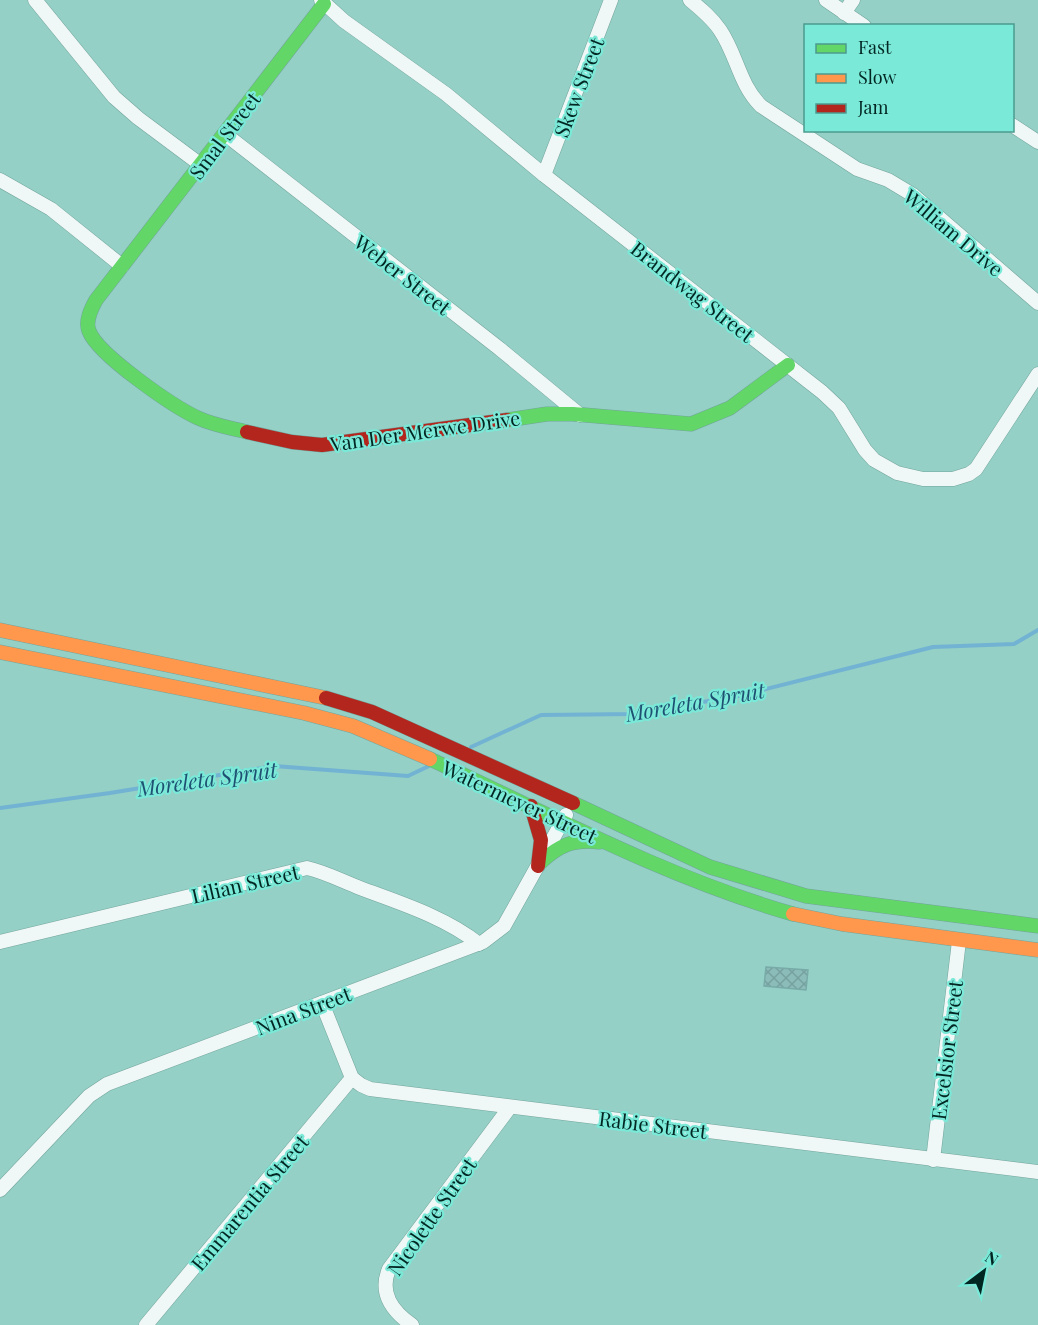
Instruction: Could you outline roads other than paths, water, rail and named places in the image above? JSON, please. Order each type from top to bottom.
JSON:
[{"type":"main road","name":"Smal Street","points":[[122,266],[225,134],[322,2]]},
{"type":"main road","name":"Van Der Merwe Drive","points":[[122,266],[91,309],[88,323],[91,336],[100,347],[180,408],[208,421],[298,444],[343,444],[529,415],[563,413],[678,423],[700,422],[723,412],[788,365]]},
{"type":"main road","name":"Watermeyer Street","points":[[0,630],[319,696],[372,712],[710,867],[806,896],[1038,926]]},
{"type":"main road","name":"Watermeyer Street","points":[[0,652],[304,713],[353,726],[412,750],[616,846],[712,888],[799,916],[842,924],[1038,950]]},
{"type":"main road","points":[[531,806],[541,840],[540,864]]},
{"type":"main road","points":[[540,864],[562,844],[574,841],[586,840],[616,846]]},
{"type":"street","points":[[35,0],[114,97],[201,165]]},
{"type":"street","name":"Skew Street","points":[[544,175],[611,0]]},
{"type":"street","name":"William Drive","points":[[690,0],[720,30],[742,81],[761,106],[857,169],[888,180],[912,195],[1038,303]]},
{"type":"street","points":[[826,0],[861,24]]},
{"type":"street","points":[[844,13],[853,0]]},
{"type":"street","name":"Brandwag Street","points":[[322,2],[344,21],[446,94],[544,175],[833,401],[874,460],[897,473],[936,480],[960,478],[972,472],[1038,374]]},
{"type":"street","points":[[1014,126],[1038,142]]},
{"type":"street","name":"Weber Street","points":[[225,134],[500,349],[580,415]]},
{"type":"street","points":[[0,180],[51,209],[122,266]]},
{"type":"street","name":"Nina Street","points":[[0,1190],[100,1088],[491,938],[504,926],[573,803]]},
{"type":"street","name":"Lilian Street","points":[[0,942],[307,868],[438,920],[457,929],[479,944]]},
{"type":"street","name":"Excelsior Street","points":[[933,1160],[959,940]]},
{"type":"street","points":[[322,1003],[352,1078]]},
{"type":"street","name":"Rabie Street","points":[[352,1078],[370,1089],[1038,1172]]},
{"type":"street","name":"Emmarentia Street","points":[[146,1325],[352,1078]]},
{"type":"street","name":"Nicolette Street","points":[[412,1325],[396,1313],[386,1296],[386,1278],[391,1264],[510,1107]]},
{"type":"waterway","name":"Moreleta Spruit","points":[[471,747],[541,715],[633,714],[738,696],[933,647],[1014,644],[1038,630]]},
{"type":"waterway","name":"Moreleta Spruit","points":[[0,808],[110,793],[274,766],[408,776],[429,766]]}]
